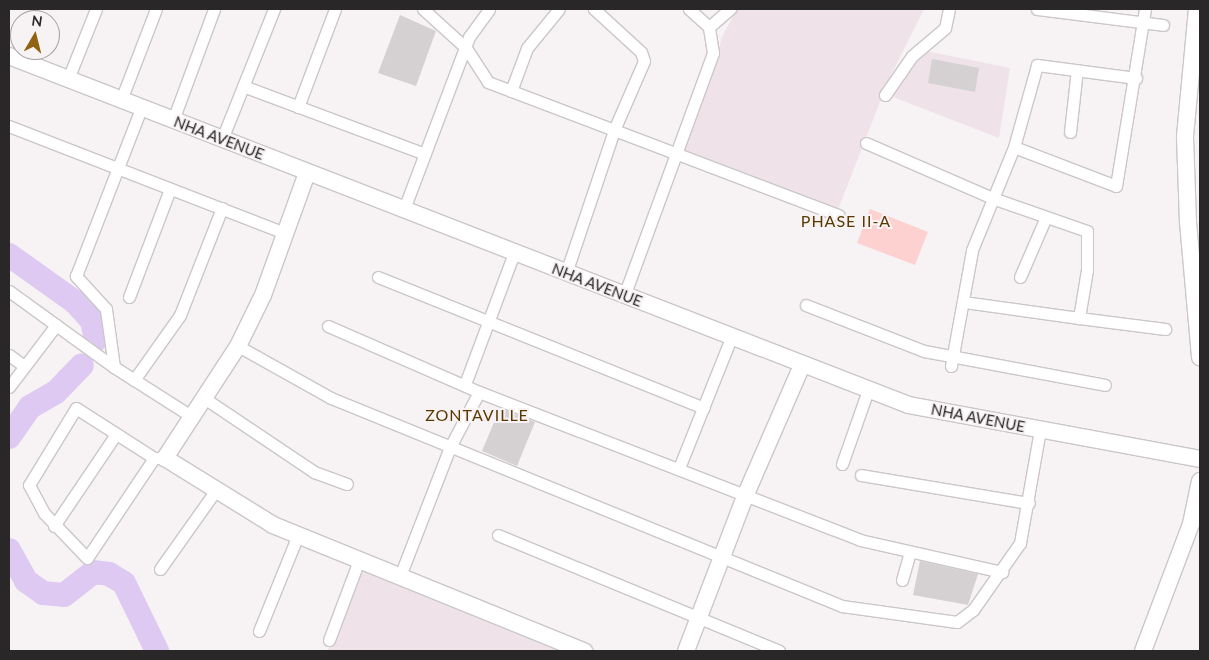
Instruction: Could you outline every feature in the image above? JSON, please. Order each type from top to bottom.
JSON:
[{"type":"street","points":[[68,79],[96,9]]},
{"type":"street","points":[[121,100],[156,9]]},
{"type":"street","points":[[172,120],[214,9]]},
{"type":"street","points":[[222,139],[274,9]]},
{"type":"street","points":[[298,106],[334,9]]},
{"type":"street","points":[[423,9],[466,48],[481,77],[511,91],[838,215]]},
{"type":"street","points":[[404,209],[466,48],[489,9]]},
{"type":"street","points":[[511,91],[527,48],[559,9]]},
{"type":"street","points":[[566,273],[614,130],[644,56],[594,9]]},
{"type":"street","points":[[624,296],[678,153],[713,53],[709,27],[689,9]]},
{"type":"street","points":[[709,27],[730,9]]},
{"type":"street","points":[[885,95],[912,56],[945,28],[950,9]]},
{"type":"street","points":[[1037,9],[1163,25]]},
{"type":"street","points":[[1014,147],[1116,186],[1136,78],[1145,9]]},
{"type":"street","points":[[1197,9],[1185,137],[1194,221],[1200,357]]},
{"type":"street","name":"NHA AVENUE","points":[[9,56],[731,338],[909,405],[1200,459]]},
{"type":"street","points":[[952,362],[972,250],[995,199],[1014,147],[1037,64],[1136,78]]},
{"type":"street","points":[[1070,132],[1077,70]]},
{"type":"street","points":[[242,86],[425,154]]},
{"type":"street","points":[[114,367],[106,309],[76,276],[141,108]]},
{"type":"street","points":[[10,130],[118,168],[285,233]]},
{"type":"street","points":[[866,143],[995,199],[1087,231],[1087,270],[1079,318]]},
{"type":"street","points":[[307,173],[263,294],[238,346],[204,398],[190,416],[160,458],[87,558],[54,526],[28,484],[75,409],[116,434],[160,458],[216,490],[298,535],[584,651]]},
{"type":"street","points":[[129,297],[170,189]]},
{"type":"street","points":[[134,380],[180,315],[222,208]]},
{"type":"street","points":[[1020,277],[1046,217]]},
{"type":"street","points":[[465,384],[514,253]]},
{"type":"street","points":[[378,277],[704,408]]},
{"type":"street","points":[[9,291],[114,367],[190,416]]},
{"type":"street","points":[[963,302],[1165,329]]},
{"type":"street","points":[[806,305],[952,362],[1105,385]]},
{"type":"street","points":[[9,387],[56,325]]},
{"type":"street","points":[[328,326],[465,384],[479,392],[746,494],[860,540],[1002,572]]},
{"type":"street","points":[[679,468],[731,338]]},
{"type":"street","points":[[238,346],[331,398],[724,555],[842,606],[957,622],[973,610],[1002,572],[1020,543],[1040,430]]},
{"type":"street","points":[[9,355],[24,366]]},
{"type":"street","points":[[686,651],[746,494],[802,365]]},
{"type":"street","points":[[842,464],[868,390]]},
{"type":"street","points":[[400,576],[450,447],[479,392]]},
{"type":"street","points":[[204,398],[307,468],[347,484]]},
{"type":"street","points":[[54,526],[116,434]]},
{"type":"street","points":[[860,475],[1028,503]]},
{"type":"street","points":[[1143,651],[1191,524],[1200,481]]},
{"type":"street","points":[[160,569],[216,490]]},
{"type":"street","points":[[260,631],[298,535]]},
{"type":"street","points":[[498,535],[779,651]]},
{"type":"street","points":[[902,580],[910,552]]},
{"type":"street","points":[[329,640],[359,560]]},
{"type":"shaded area","points":[[737,9],[924,9],[889,79],[837,212],[682,152],[709,86],[722,37]]},
{"type":"shaded area","points":[[921,50],[1010,68],[999,138],[888,95]]},
{"type":"shaded area","points":[[870,209],[928,232],[915,265],[857,243]]},
{"type":"shaded area","points":[[360,568],[569,651],[327,651]]},
{"type":"building","points":[[400,15],[436,31],[416,86],[378,73]]},
{"type":"building","points":[[932,59],[979,68],[975,92],[928,83]]},
{"type":"building","points":[[500,408],[535,422],[517,466],[482,451]]},
{"type":"building","points":[[920,561],[978,574],[968,605],[913,595]]},
{"type":"waterway","points":[[9,255],[75,302],[92,321],[96,340]]},
{"type":"waterway","points":[[9,437],[30,407],[56,392],[82,365]]},
{"type":"waterway","points":[[9,550],[26,581],[43,593],[64,595],[93,572],[109,574],[124,583],[157,651]]},
{"type":"district","name":"PHASE II-A","points":[[846,221]]},
{"type":"district","name":"ZONTAVILLE","points":[[477,415]]}]
